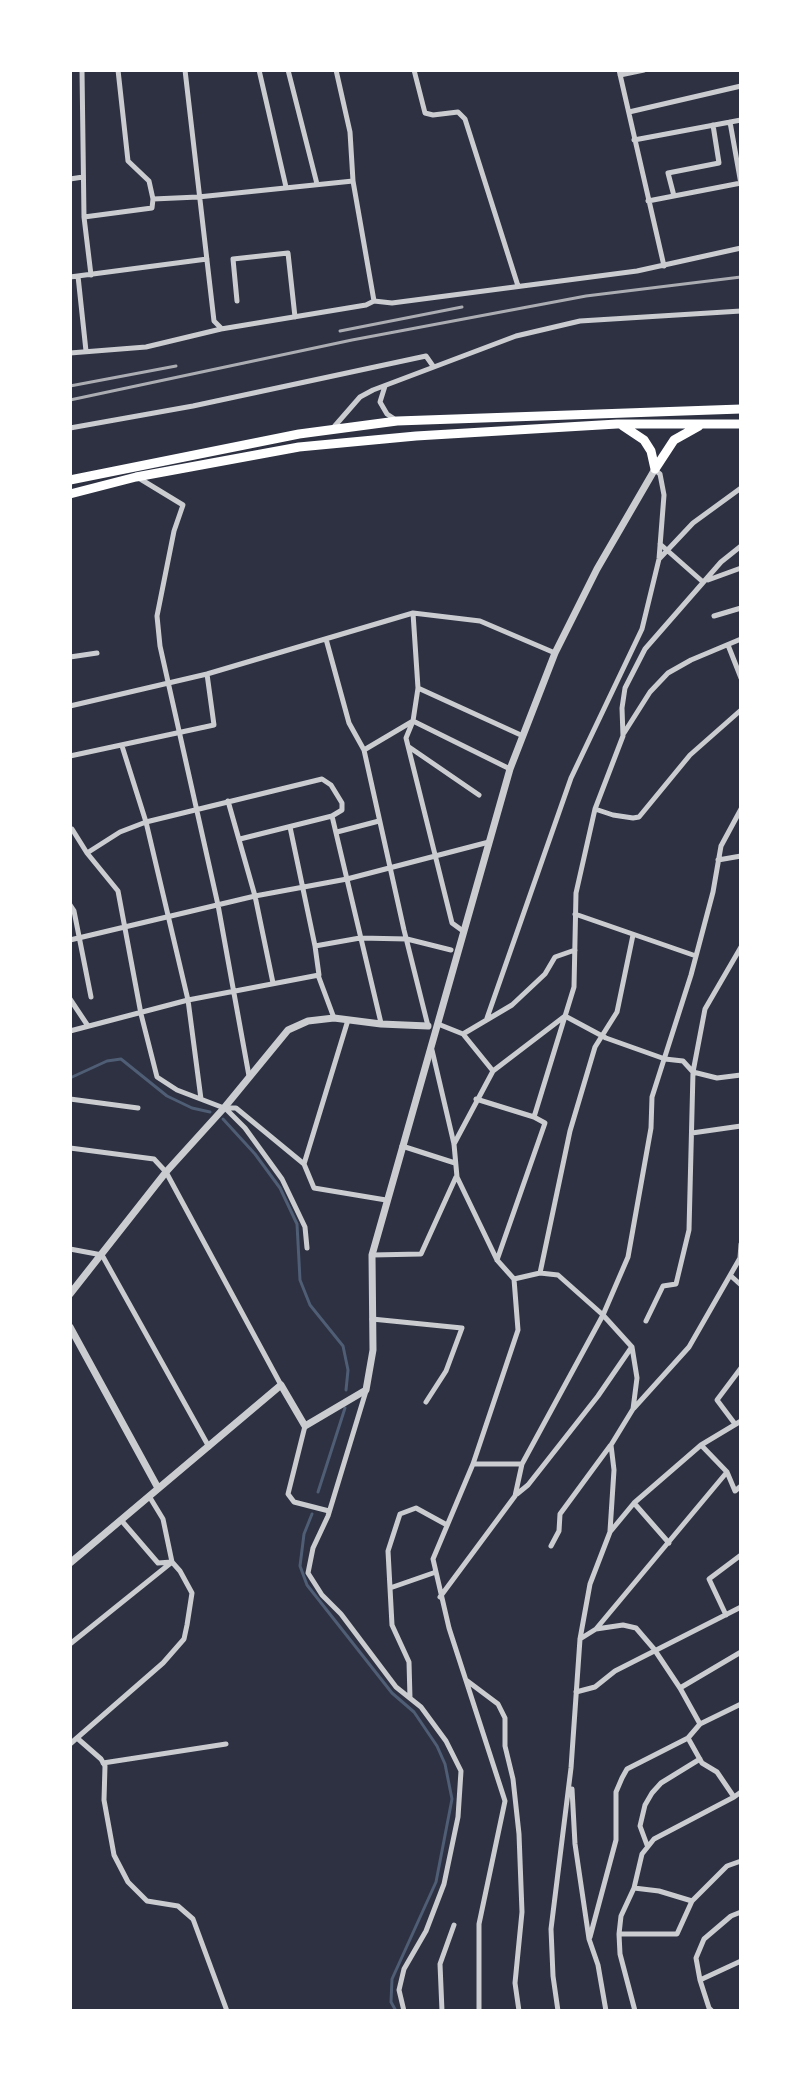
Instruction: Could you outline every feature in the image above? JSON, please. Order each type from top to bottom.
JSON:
[{"type":"highway","points":[[70,480],[332,429],[397,421],[741,409]]},
{"type":"highway","points":[[674,440],[677,412]]},
{"type":"highway","points":[[617,424],[637,433],[644,440],[651,451],[655,469]]},
{"type":"highway","points":[[70,494],[136,477],[299,447],[617,424],[741,424]]},
{"type":"highway","points":[[655,469],[674,440],[702,425]]},
{"type":"street","points":[[82,70],[84,217],[91,275]]},
{"type":"street","points":[[84,217],[152,208],[149,181],[128,161],[118,70]]},
{"type":"street","points":[[185,70],[214,321],[221,329]]},
{"type":"street","points":[[259,70],[286,187]]},
{"type":"street","points":[[288,70],[317,184]]},
{"type":"street","points":[[336,70],[350,132],[353,181],[374,301]]},
{"type":"street","points":[[414,70],[425,113],[458,112],[465,119],[518,286]]},
{"type":"street","points":[[644,70],[619,73],[664,266]]},
{"type":"street","points":[[629,112],[741,86]]},
{"type":"street","points":[[634,140],[741,120]]},
{"type":"street","points":[[648,201],[741,184],[730,122]]},
{"type":"street","points":[[674,196],[668,173],[719,163],[713,125]]},
{"type":"street","points":[[70,179],[83,177]]},
{"type":"street","points":[[153,199],[353,181]]},
{"type":"street","points":[[70,353],[146,347],[221,329],[366,305],[374,301],[392,303],[664,266],[741,248]]},
{"type":"street","points":[[237,301],[233,259],[288,253],[295,317]]},
{"type":"street","points":[[70,277],[207,259]]},
{"type":"street","points":[[78,276],[86,351]]},
{"type":"street","points":[[332,429],[360,397],[516,336],[552,326],[741,311]]},
{"type":"street","points":[[70,428],[193,406],[426,356],[433,366]]},
{"type":"street","points":[[385,386],[380,402],[387,414],[397,421]]},
{"type":"street","points":[[404,2011],[399,1990],[404,1969],[426,1931],[444,1884],[458,1817],[461,1771],[446,1741],[421,1707],[396,1687],[308,1573],[313,1548],[329,1511],[366,1390],[373,1350],[372,1255],[510,769],[555,653],[597,569],[655,469],[660,474],[664,495],[659,559],[642,629],[571,778],[487,1018]]},
{"type":"street","points":[[136,477],[183,505],[174,531],[157,616],[178,731],[218,905],[250,1076]]},
{"type":"street","points":[[659,559],[712,507],[741,488]]},
{"type":"street","points":[[660,544],[703,582]]},
{"type":"street","points":[[623,736],[625,688],[645,649],[721,562],[741,546]]},
{"type":"street","points":[[703,582],[741,568]]},
{"type":"street","points":[[714,616],[741,608]]},
{"type":"street","points":[[70,706],[207,674],[413,613],[480,621],[555,653]]},
{"type":"street","points":[[413,613],[418,688],[413,721],[406,738],[452,923],[463,931]]},
{"type":"street","points":[[642,629],[645,649]]},
{"type":"street","points":[[70,1294],[166,1172],[288,1030],[308,1021],[334,1018],[428,1026],[364,750],[349,723],[326,639]]},
{"type":"street","points":[[534,1117],[574,987],[576,893],[595,809],[623,736],[650,692],[668,673],[741,639]]},
{"type":"street","points":[[728,645],[741,678]]},
{"type":"street","points":[[70,657],[97,653]]},
{"type":"street","points":[[70,756],[214,725],[207,674]]},
{"type":"street","points":[[418,688],[523,736]]},
{"type":"street","points":[[595,809],[613,815],[639,817],[683,762],[741,710]]},
{"type":"street","points":[[364,750],[413,721]]},
{"type":"street","points":[[413,721],[510,769]]},
{"type":"street","points":[[122,746],[146,822],[188,1000],[201,1099]]},
{"type":"street","points":[[409,746],[479,795]]},
{"type":"street","points":[[87,853],[120,832],[146,822],[322,779],[331,785],[342,803],[342,810],[332,816],[240,839]]},
{"type":"street","points":[[228,801],[255,896],[273,983]]},
{"type":"street","points":[[515,1496],[522,1464],[603,1315],[628,1257],[651,1128],[652,1097],[696,956],[721,846],[741,809]]},
{"type":"street","points":[[332,816],[381,1024]]},
{"type":"street","points":[[337,832],[379,821]]},
{"type":"street","points":[[290,827],[319,975],[334,1018]]},
{"type":"street","points":[[70,830],[118,891],[141,1014],[157,1077],[177,1090],[224,1108],[236,1108],[304,1164],[314,1188],[386,1200]]},
{"type":"street","points":[[70,940],[255,896],[347,879],[489,842]]},
{"type":"street","points":[[718,860],[741,856]]},
{"type":"street","points":[[70,905],[81,939],[91,997]]},
{"type":"street","points":[[575,914],[696,956]]},
{"type":"street","points":[[540,1273],[570,1131],[595,1047],[617,1012],[633,935]]},
{"type":"street","points":[[315,946],[360,938],[407,939],[451,950]]},
{"type":"street","points":[[646,1321],[663,1286],[676,1284],[689,1230],[693,1072],[705,1009],[741,947]]},
{"type":"street","points":[[463,1034],[512,1005],[545,974],[555,957],[575,950]]},
{"type":"street","points":[[234,990],[319,975]]},
{"type":"street","points":[[70,1031],[188,1000],[319,975]]},
{"type":"street","points":[[70,999],[88,1026]]},
{"type":"street","points":[[565,1016],[604,1037],[665,1059],[683,1061],[693,1072],[717,1078],[741,1075]]},
{"type":"street","points":[[454,1144],[493,1071],[565,1016]]},
{"type":"street","points":[[304,1164],[348,1020]]},
{"type":"street","points":[[437,1023],[463,1034],[493,1071]]},
{"type":"street","points":[[431,1046],[454,1144],[457,1177],[497,1260],[514,1279],[518,1330],[473,1464],[433,1559],[440,1597],[505,1801],[479,1924],[479,2011]]},
{"type":"street","points":[[70,1099],[138,1108]]},
{"type":"street","points":[[476,1099],[545,1123],[497,1260]]},
{"type":"street","points":[[224,1108],[245,1128],[282,1179],[305,1227],[307,1248]]},
{"type":"street","points":[[692,1133],[741,1126]]},
{"type":"street","points":[[402,1146],[455,1163]]},
{"type":"street","points":[[70,1148],[154,1159],[166,1172],[305,1426],[288,1494],[294,1502],[329,1511]]},
{"type":"street","points":[[372,1255],[421,1254],[457,1177]]},
{"type":"street","points":[[551,1546],[559,1531],[560,1514],[611,1445],[633,1409],[689,1347],[731,1276],[740,1258],[741,1244]]},
{"type":"street","points":[[70,1249],[102,1255]]},
{"type":"street","points":[[102,1255],[210,1447]]},
{"type":"street","points":[[514,1279],[540,1273],[558,1275],[603,1315],[632,1347],[637,1378],[633,1409]]},
{"type":"street","points":[[731,1276],[741,1285]]},
{"type":"street","points":[[372,1319],[462,1328],[446,1371],[426,1402]]},
{"type":"street","points":[[70,1327],[158,1488]]},
{"type":"street","points":[[440,1597],[515,1496],[528,1485],[598,1396],[632,1347]]},
{"type":"street","points":[[610,1532],[634,1503],[701,1445],[738,1422],[717,1400],[741,1368]]},
{"type":"street","points":[[70,1563],[210,1447],[250,1408],[281,1385]]},
{"type":"street","points":[[305,1426],[366,1390]]},
{"type":"street","points":[[558,2011],[551,1929],[571,1768],[580,1639],[590,1584],[610,1532],[614,1470],[611,1445]]},
{"type":"street","points":[[701,1445],[727,1472],[735,1491],[741,1486]]},
{"type":"street","points":[[473,1464],[522,1464]]},
{"type":"street","points":[[580,1639],[596,1629],[727,1472]]},
{"type":"street","points":[[70,1744],[163,1663],[184,1639],[192,1593],[172,1562],[163,1519],[149,1496]]},
{"type":"street","points":[[634,1503],[669,1543]]},
{"type":"street","points":[[410,1698],[409,1662],[392,1625],[388,1551],[400,1514],[416,1508],[447,1525]]},
{"type":"street","points":[[121,1520],[158,1563],[172,1562]]},
{"type":"street","points":[[726,1615],[709,1579],[741,1555]]},
{"type":"street","points":[[70,1644],[172,1562]]},
{"type":"street","points":[[390,1588],[436,1572]]},
{"type":"street","points":[[576,1692],[595,1687],[615,1671],[654,1649],[741,1607]]},
{"type":"street","points":[[596,1629],[623,1625],[636,1628],[654,1649],[700,1724]]},
{"type":"street","points":[[680,1688],[741,1652]]},
{"type":"street","points":[[465,1680],[498,1704],[505,1718],[505,1746],[513,1779],[519,1834],[522,1912],[515,1983],[519,2011]]},
{"type":"street","points":[[589,1939],[616,1840],[615,1801],[627,1769],[688,1738],[700,1724],[741,1704]]},
{"type":"street","points":[[77,1738],[103,1763],[106,1774],[104,1800],[114,1855],[128,1882],[147,1901],[178,1906],[193,1919],[227,2011]]},
{"type":"street","points":[[688,1738],[700,1759],[717,1772],[734,1797]]},
{"type":"street","points":[[103,1763],[226,1744]]},
{"type":"street","points":[[647,1845],[640,1826],[645,1805],[652,1793],[661,1783],[700,1759]]},
{"type":"street","points":[[571,1768],[575,1844],[589,1939],[598,1965],[606,2011]]},
{"type":"street","points":[[635,2011],[620,1954],[619,1934],[621,1916],[634,1888],[647,1845],[741,1792]]},
{"type":"street","points":[[619,1934],[677,1934],[692,1901],[727,1866],[741,1861]]},
{"type":"street","points":[[634,1888],[659,1891],[692,1901]]},
{"type":"street","points":[[712,2011],[700,1980],[696,1958],[704,1939],[731,1916],[741,1912]]},
{"type":"street","points":[[442,2011],[440,1964],[454,1925]]},
{"type":"street","points":[[700,1980],[741,1961]]},
{"type":"waterway","points":[[70,1078],[107,1061],[121,1059],[167,1096],[192,1108],[210,1112]]},
{"type":"waterway","points":[[223,1119],[280,1188],[297,1224],[300,1280],[310,1305],[343,1346],[348,1370],[346,1390]]},
{"type":"waterway","points":[[318,1492],[345,1408]]},
{"type":"waterway","points":[[312,1514],[304,1534],[300,1566],[307,1585],[392,1693],[414,1712],[445,1764],[452,1799],[436,1882],[392,1979],[391,2002],[396,2011]]},
{"type":"railway","points":[[70,400],[352,340],[586,296],[741,277]]},
{"type":"railway","points":[[340,331],[462,307]]},
{"type":"railway","points":[[70,386],[176,366]]}]
